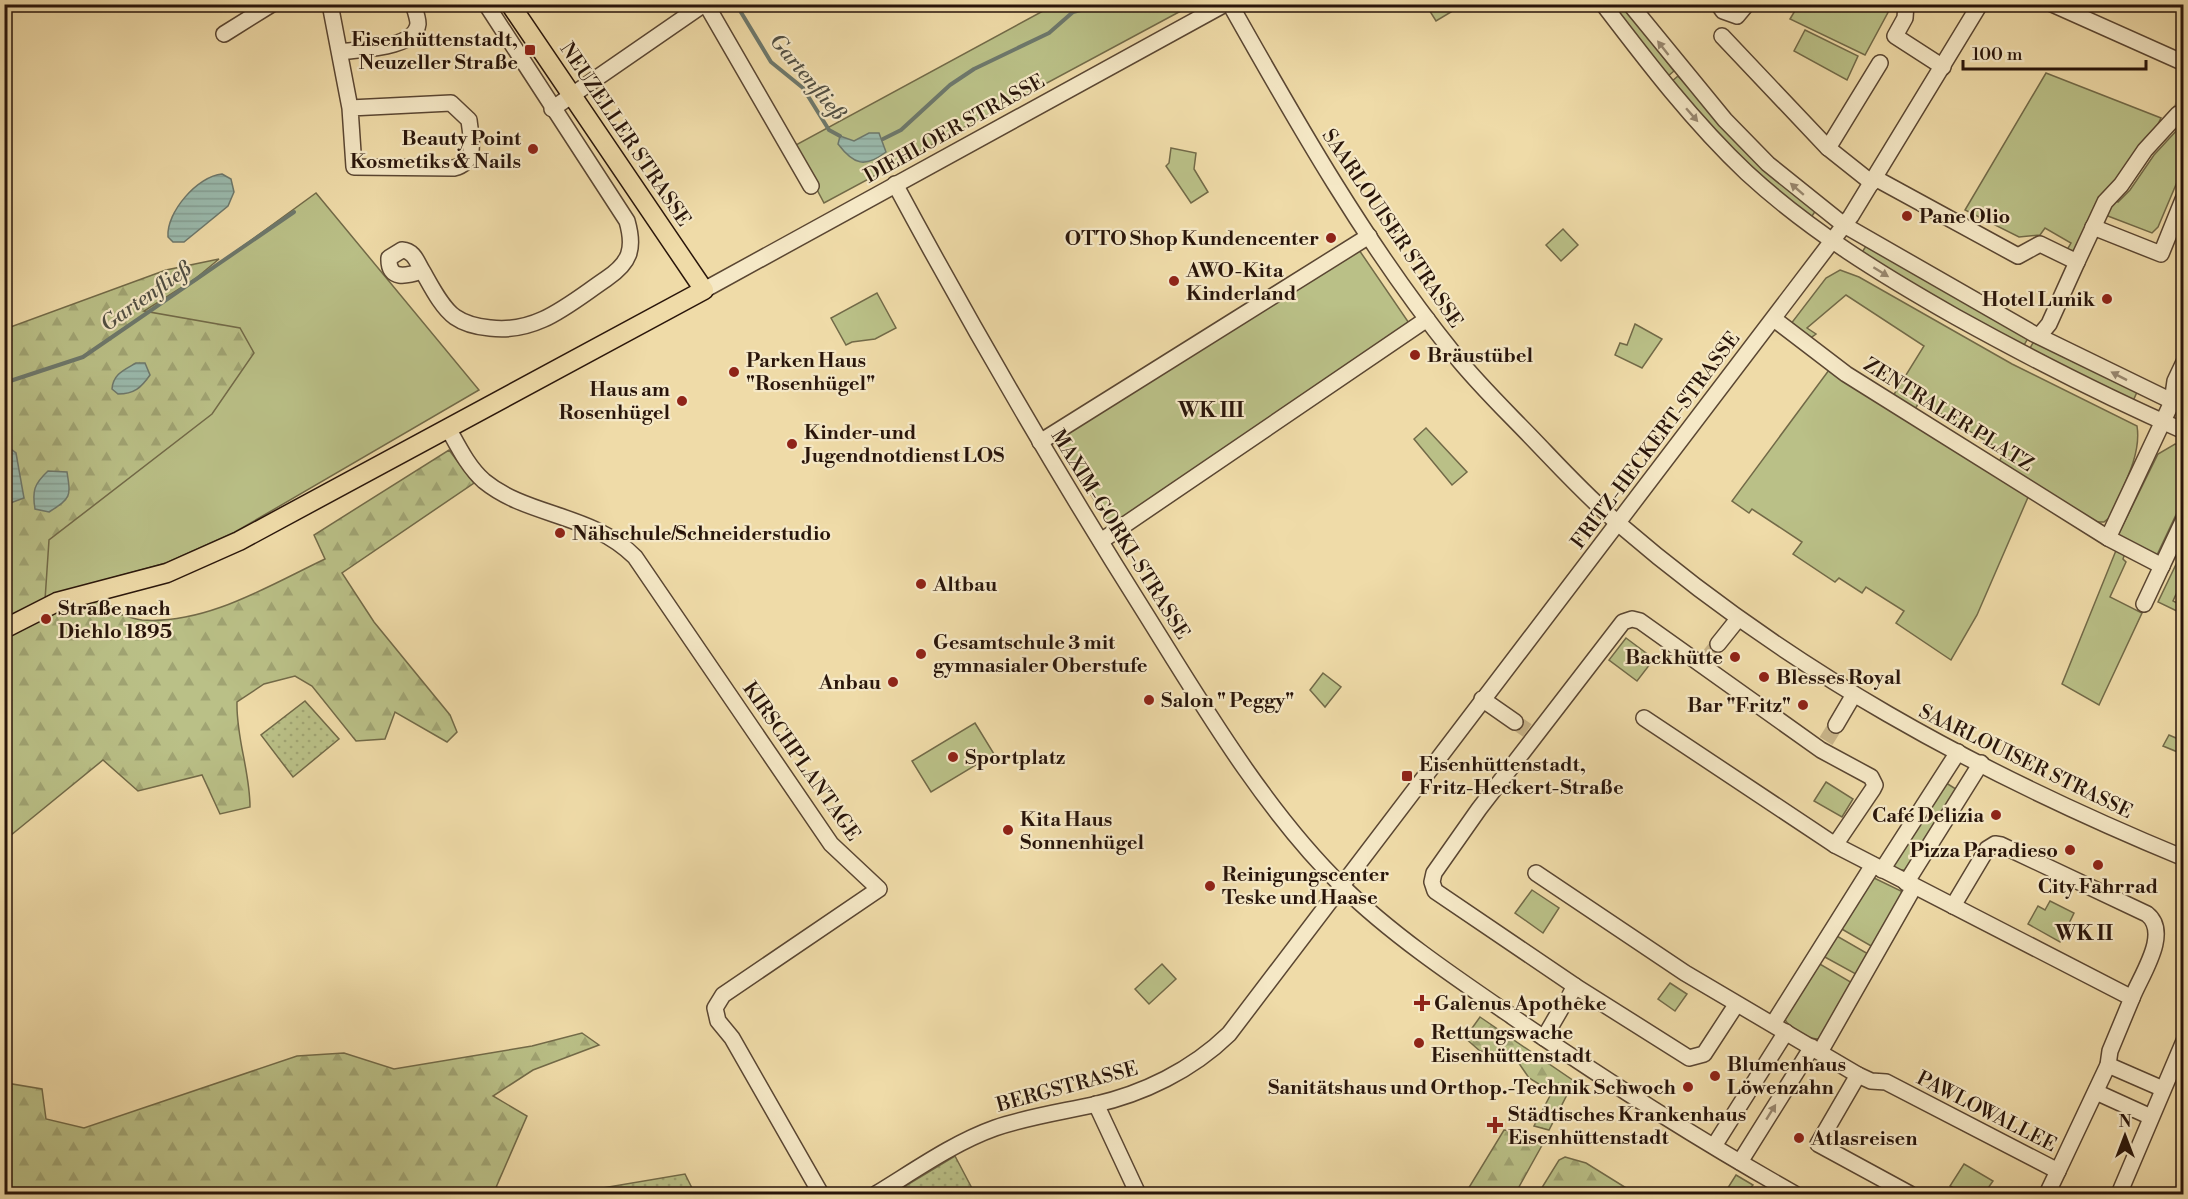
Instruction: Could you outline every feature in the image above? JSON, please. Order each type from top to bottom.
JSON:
[{"type":"main road","name":"NEUZELLER STRASSE","points":[[510,4],[704,290]]},
{"type":"main road","points":[[4,629],[57,602],[167,573],[229,546],[704,290]]},
{"type":"street","points":[[330,4],[350,108],[354,167],[454,168],[464,166],[470,159],[472,144],[469,120],[451,104],[350,108]]},
{"type":"street","points":[[340,52],[401,43],[413,35],[418,23],[413,4]]},
{"type":"street","points":[[422,271],[455,317],[478,326],[503,330],[524,328],[547,318],[623,268],[632,239],[627,221],[552,109],[486,4]]},
{"type":"street","points":[[552,109],[705,4],[811,186]]},
{"type":"street","name":"DIEHLOER STRASSE","points":[[704,290],[1225,4]]},
{"type":"street","name":"SAARLOUISER STRASSE","points":[[1230,4],[1295,118],[1368,236],[1427,319],[1471,375],[1617,524],[1738,619],[1852,696],[2103,824],[2184,858]]},
{"type":"street","points":[[1602,4],[1664,83],[1725,151],[1802,220],[1832,242],[1921,297],[2023,354],[2184,431]]},
{"type":"street","points":[[1630,4],[1725,120],[1768,164],[1844,225],[1961,295],[2039,336],[2180,400]]},
{"type":"street","points":[[1718,4],[1724,11],[1737,16],[1747,4]]},
{"type":"street","points":[[1906,4],[1905,18],[1895,36],[1943,67]]},
{"type":"street","name":"FRITZ-HECKERT-STRASSE","points":[[1342,886],[1482,699],[1832,242],[1873,180],[1980,4]]},
{"type":"street","points":[[2052,4],[2184,63]]},
{"type":"street","points":[[224,34],[266,6]]},
{"type":"street","points":[[1722,36],[1828,147],[1873,180],[2018,256],[2040,244],[2077,261]]},
{"type":"street","points":[[1828,147],[1880,63]]},
{"type":"street","points":[[2039,336],[2049,324],[2105,202],[2121,185],[2145,150],[2178,119]]},
{"type":"street","name":"MAXIM-GORKI-STRASSE","points":[[895,184],[1002,380],[1164,644],[1243,762],[1292,829],[1342,886],[1448,971],[1544,1038],[1714,1146],[1795,1194]]},
{"type":"street","points":[[2093,227],[2161,254],[2184,197]]},
{"type":"street","points":[[1040,442],[1368,236]]},
{"type":"street","points":[[1101,542],[1427,319]]},
{"type":"street","name":"ZENTRALER PLATZ","points":[[1774,319],[1846,374],[2108,538],[2162,566]]},
{"type":"street","points":[[2180,400],[2175,381],[2184,362]]},
{"type":"street","points":[[2108,538],[2162,422],[2180,400]]},
{"type":"street","name":"KIRSCHPLANTAGE","points":[[448,428],[473,469],[486,482],[519,501],[602,532],[635,557],[831,844],[879,889],[723,995],[715,1008],[718,1021],[732,1038],[821,1194]]},
{"type":"street","points":[[2144,604],[2184,519]]},
{"type":"street","points":[[1736,1005],[1704,1053],[1689,1058],[1569,996],[1435,891],[1432,882],[1438,865],[1533,735],[1617,629],[1632,619],[1645,624],[1704,662],[1867,773],[1874,781],[1873,789],[1835,845]]},
{"type":"street","points":[[1718,644],[1738,619]]},
{"type":"street","points":[[1836,725],[1852,696]]},
{"type":"street","points":[[1482,699],[1515,722]]},
{"type":"street","points":[[1644,718],[1835,845],[2132,998]]},
{"type":"street","points":[[1773,1024],[1958,752]]},
{"type":"street","points":[[1740,1162],[1816,1050],[1981,763]]},
{"type":"street","name":"PAWLOWALLEE","points":[[1536,873],[1736,1005],[1773,1024],[1858,1075],[1871,1081],[1886,1082],[2058,1171],[2108,1065],[2110,1051],[2158,934],[2154,920],[2147,914],[2001,844],[1995,844],[1987,849],[1953,906]]},
{"type":"street","name":"BERGSTRASSE","points":[[876,1194],[924,1165],[992,1129],[1096,1104],[1145,1088],[1174,1074],[1217,1045],[1256,1001],[1342,886]]},
{"type":"street","points":[[1544,1038],[1569,996]]},
{"type":"street","points":[[1714,1146],[1786,1032]]},
{"type":"street","points":[[2119,1194],[2184,1041]]},
{"type":"street","points":[[2108,1065],[2163,1089]]},
{"type":"street","points":[[1858,1075],[1818,1144],[1910,1194]]},
{"type":"street","points":[[2096,1092],[2151,1117]]},
{"type":"street","points":[[1096,1104],[1138,1194]]},
{"type":"street","points":[[2047,1194],[2058,1171]]},
{"type":"green space","points":[[1799,4],[1892,5],[1865,55],[1790,19]]},
{"type":"green space","points":[[1054,5],[1192,5],[824,203],[794,146]]},
{"type":"green space","points":[[1426,5],[1453,5],[1456,9],[1436,21]]},
{"type":"green space","points":[[1610,5],[1623,5],[1674,71],[1667,77]]},
{"type":"green space","points":[[1805,30],[1858,56],[1847,80],[1794,51]]},
{"type":"green space","points":[[2046,73],[2161,118],[2145,150],[2110,197],[2118,202],[2130,190],[2154,155],[2177,130],[2170,123],[2174,119],[2183,123],[2183,168],[2158,227],[2152,233],[2100,213],[2076,251],[2067,250],[2071,243],[2045,228],[2040,235],[2019,237],[1965,210]]},
{"type":"green space","points":[[1678,76],[1698,98],[1816,210],[1810,219],[1726,143],[1671,82]]},
{"type":"green space","points":[[1171,148],[1196,153],[1194,169],[1208,192],[1191,203],[1166,166],[1169,163]]},
{"type":"green space","points":[[316,193],[479,390],[235,532],[166,563],[50,595],[5,617],[61,348],[195,281]]},
{"type":"green space","points":[[1563,229],[1578,245],[1561,261],[1546,245]]},
{"type":"green space","points":[[1866,246],[2028,338],[2023,347],[1861,254]]},
{"type":"green space","points":[[1357,247],[1411,326],[1112,528],[1055,438]]},
{"type":"green space","points":[[219,259],[195,279],[144,311],[240,328],[254,353],[212,414],[49,540],[45,600],[5,621],[5,329],[166,270]]},
{"type":"green space","points":[[1840,270],[1859,277],[2012,364],[2137,426],[2138,437],[2134,461],[2110,517],[2104,522],[2094,522],[1999,462],[2004,452],[1920,401],[1915,409],[1893,396],[1924,346],[1846,295],[1807,328],[1816,334],[1809,339],[1790,325],[1826,278]]},
{"type":"green space","points":[[877,293],[896,328],[875,339],[846,345],[831,318]]},
{"type":"green space","points":[[1635,324],[1662,339],[1642,368],[1615,355],[1620,343],[1627,345]]},
{"type":"green space","points":[[2034,341],[2137,392],[2133,401],[2029,350]]},
{"type":"green space","points":[[1829,370],[2029,495],[1977,615],[1951,660],[1896,623],[1904,611],[1866,587],[1862,593],[1839,578],[1835,582],[1793,554],[1802,542],[1752,509],[1749,513],[1732,501]]},
{"type":"green space","points":[[1426,428],[1467,472],[1452,485],[1414,439]]},
{"type":"green space","points":[[2175,444],[2183,447],[2183,500],[2156,557],[2117,537],[2158,454]]},
{"type":"green space","points":[[449,450],[474,483],[342,573],[374,622],[450,715],[457,732],[447,742],[395,712],[385,739],[356,741],[312,686],[295,676],[264,684],[237,702],[250,807],[220,814],[202,775],[138,791],[103,760],[5,840],[4,634],[55,610],[107,599],[115,613],[142,620],[166,620],[190,616],[237,601],[325,559],[314,535]]},
{"type":"green space","points":[[2117,548],[2125,553],[2123,559],[2126,562],[2110,597],[2142,613],[2099,705],[2062,684]]},
{"type":"green space","points":[[2181,554],[2183,555],[2183,579],[2173,601],[2183,606],[2183,614],[2158,602]]},
{"type":"green space","points":[[1626,638],[1654,659],[1637,681],[1609,660]]},
{"type":"green space","points":[[1323,673],[1341,687],[1325,707],[1310,690]]},
{"type":"green space","points":[[305,701],[339,739],[293,777],[261,735]]},
{"type":"green space","name":"Sportplatz","points":[[975,723],[994,754],[931,792],[912,761]]},
{"type":"green space","points":[[2179,734],[2183,736],[2183,762],[2177,760],[2180,753],[2163,746],[2169,735],[2176,738]]},
{"type":"green space","points":[[1943,781],[1959,791],[1908,870],[1896,870],[1892,866]]},
{"type":"green space","points":[[1826,782],[1853,799],[1842,817],[1814,801]]},
{"type":"green space","points":[[1870,876],[1901,891],[1903,897],[1820,1039],[1799,1033],[1784,1018]],"holes":[[[1840,928],[1873,947],[1868,954],[1835,935]],[[1823,956],[1856,974],[1852,983],[1818,963]]]},
{"type":"green space","points":[[1532,890],[1559,908],[1543,933],[1515,913]]},
{"type":"green space","points":[[2050,901],[2074,913],[2060,942],[2028,924],[2038,906],[2045,910]]},
{"type":"green space","points":[[1162,964],[1176,979],[1149,1004],[1135,989]]},
{"type":"green space","points":[[1670,983],[1687,994],[1675,1011],[1658,999]]},
{"type":"green space","points":[[1480,1017],[1574,1081],[1549,1130],[1534,1126],[1552,1092],[1529,1078],[1516,1059],[1496,1052],[1480,1051],[1465,1038]]},
{"type":"green space","points":[[582,1033],[599,1045],[533,1070],[493,1096],[527,1116],[494,1192],[478,1194],[5,1194],[6,1083],[42,1089],[46,1119],[84,1128],[297,1056],[344,1053],[394,1069],[532,1046]]},
{"type":"green space","points":[[1504,1130],[1524,1133],[1545,1140],[1515,1194],[1465,1194]]},
{"type":"green space","points":[[955,1156],[975,1194],[892,1194]]},
{"type":"green space","points":[[1565,1157],[1586,1163],[1636,1194],[1538,1194],[1559,1160]]},
{"type":"green space","points":[[1964,1164],[1993,1181],[1984,1194],[1964,1194],[1950,1186]]},
{"type":"green space","points":[[685,1174],[695,1194],[567,1194]]},
{"type":"green space","points":[[1736,1175],[1753,1185],[1745,1194],[1724,1194]]},
{"type":"shaded area","points":[[869,133],[879,133],[886,152],[872,160],[860,162],[855,160],[838,144],[840,136],[854,141]]},
{"type":"shaded area","points":[[222,174],[231,179],[234,192],[228,206],[184,242],[173,242],[168,237],[169,227],[172,217],[185,197],[203,181]]},
{"type":"shaded area","points":[[136,363],[145,363],[150,375],[137,389],[118,394],[112,389],[114,380],[120,373]]},
{"type":"shaded area","points":[[5,430],[8,439],[6,445],[16,453],[24,498],[5,505]]},
{"type":"shaded area","points":[[48,471],[67,472],[69,487],[65,500],[49,512],[35,509],[34,497],[37,484]]},
{"type":"waterway","name":"Gartenfließ","points":[[736,4],[771,62],[803,88],[829,130],[840,136]]},
{"type":"waterway","name":"Gartenfließ","points":[[883,139],[901,130],[950,85],[974,69],[1049,33],[1073,12],[1103,4]]},
{"type":"waterway","name":"Gartenfließ","points":[[4,383],[83,357],[294,212]]},
{"type":"tunnel","points":[[2178,114],[2184,102]]},
{"type":"tunnel","points":[[1707,658],[1718,644]]},
{"type":"tunnel","points":[[1515,722],[1531,733]]},
{"type":"tunnel","points":[[1826,741],[1836,725]]},
{"type":"place","name":"Eisenhüttenstadt, Neuzeller Straße","points":[[530,50]]},
{"type":"place","name":"Beauty Point Kosmetiks & Nails","points":[[533,149]]},
{"type":"place","name":"Pane Olio","points":[[1907,216]]},
{"type":"place","name":"OTTO Shop Kundencenter","points":[[1331,238]]},
{"type":"place","name":"AWO-Kita Kinderland","points":[[1174,281]]},
{"type":"place","name":"Hotel Lunik","points":[[2107,299]]},
{"type":"place","name":"Bräustübel","points":[[1415,355]]},
{"type":"place","name":"Parken Haus \"Rosenhügel\"","points":[[734,372]]},
{"type":"place","name":"Haus am Rosenhügel","points":[[682,401]]},
{"type":"place","name":"Kinder-und Jugendnotdienst LOS","points":[[792,444]]},
{"type":"place","name":"Nähschule/Schneiderstudio","points":[[560,533]]},
{"type":"place","name":"Altbau","points":[[921,584]]},
{"type":"place","name":"Straße nach Diehlo 1895","points":[[46,619]]},
{"type":"place","name":"Gesamtschule 3 mit gymnasialer Oberstufe","points":[[921,654]]},
{"type":"place","name":"Backhütte","points":[[1735,657]]},
{"type":"place","name":"Blesses Royal","points":[[1764,677]]},
{"type":"place","name":"Anbau","points":[[893,682]]},
{"type":"place","name":"Salon \" Peggy\"","points":[[1149,700]]},
{"type":"place","name":"Bar \"Fritz\"","points":[[1803,705]]},
{"type":"place","name":"Sportplatz","points":[[953,757]]},
{"type":"place","name":"Eisenhüttenstadt, Fritz-Heckert-Straße","points":[[1407,776]]},
{"type":"place","name":"Café Delizia","points":[[1996,815]]},
{"type":"place","name":"Kita Haus Sonnenhügel","points":[[1008,830]]},
{"type":"place","name":"Pizza Paradieso","points":[[2070,850]]},
{"type":"place","name":"City Fahrrad","points":[[2098,865]]},
{"type":"place","name":"Reinigungscenter Teske und Haase","points":[[1210,886]]},
{"type":"place","name":"Galenus Apotheke","points":[[1422,1003]]},
{"type":"place","name":"Rettungswache Eisenhüttenstadt","points":[[1419,1043]]},
{"type":"place","name":"Blumenhaus Löwenzahn","points":[[1715,1076]]},
{"type":"place","name":"Sanitätshaus und Orthop.-Technik Schwoch","points":[[1688,1087]]},
{"type":"place","name":"Städtisches Krankenhaus Eisenhüttenstadt","points":[[1495,1125]]},
{"type":"place","name":"Atlasreisen","points":[[1799,1138]]},
{"type":"district","name":"WK III","points":[[1211,410]]},
{"type":"district","name":"WK II","points":[[2084,933]]}]
